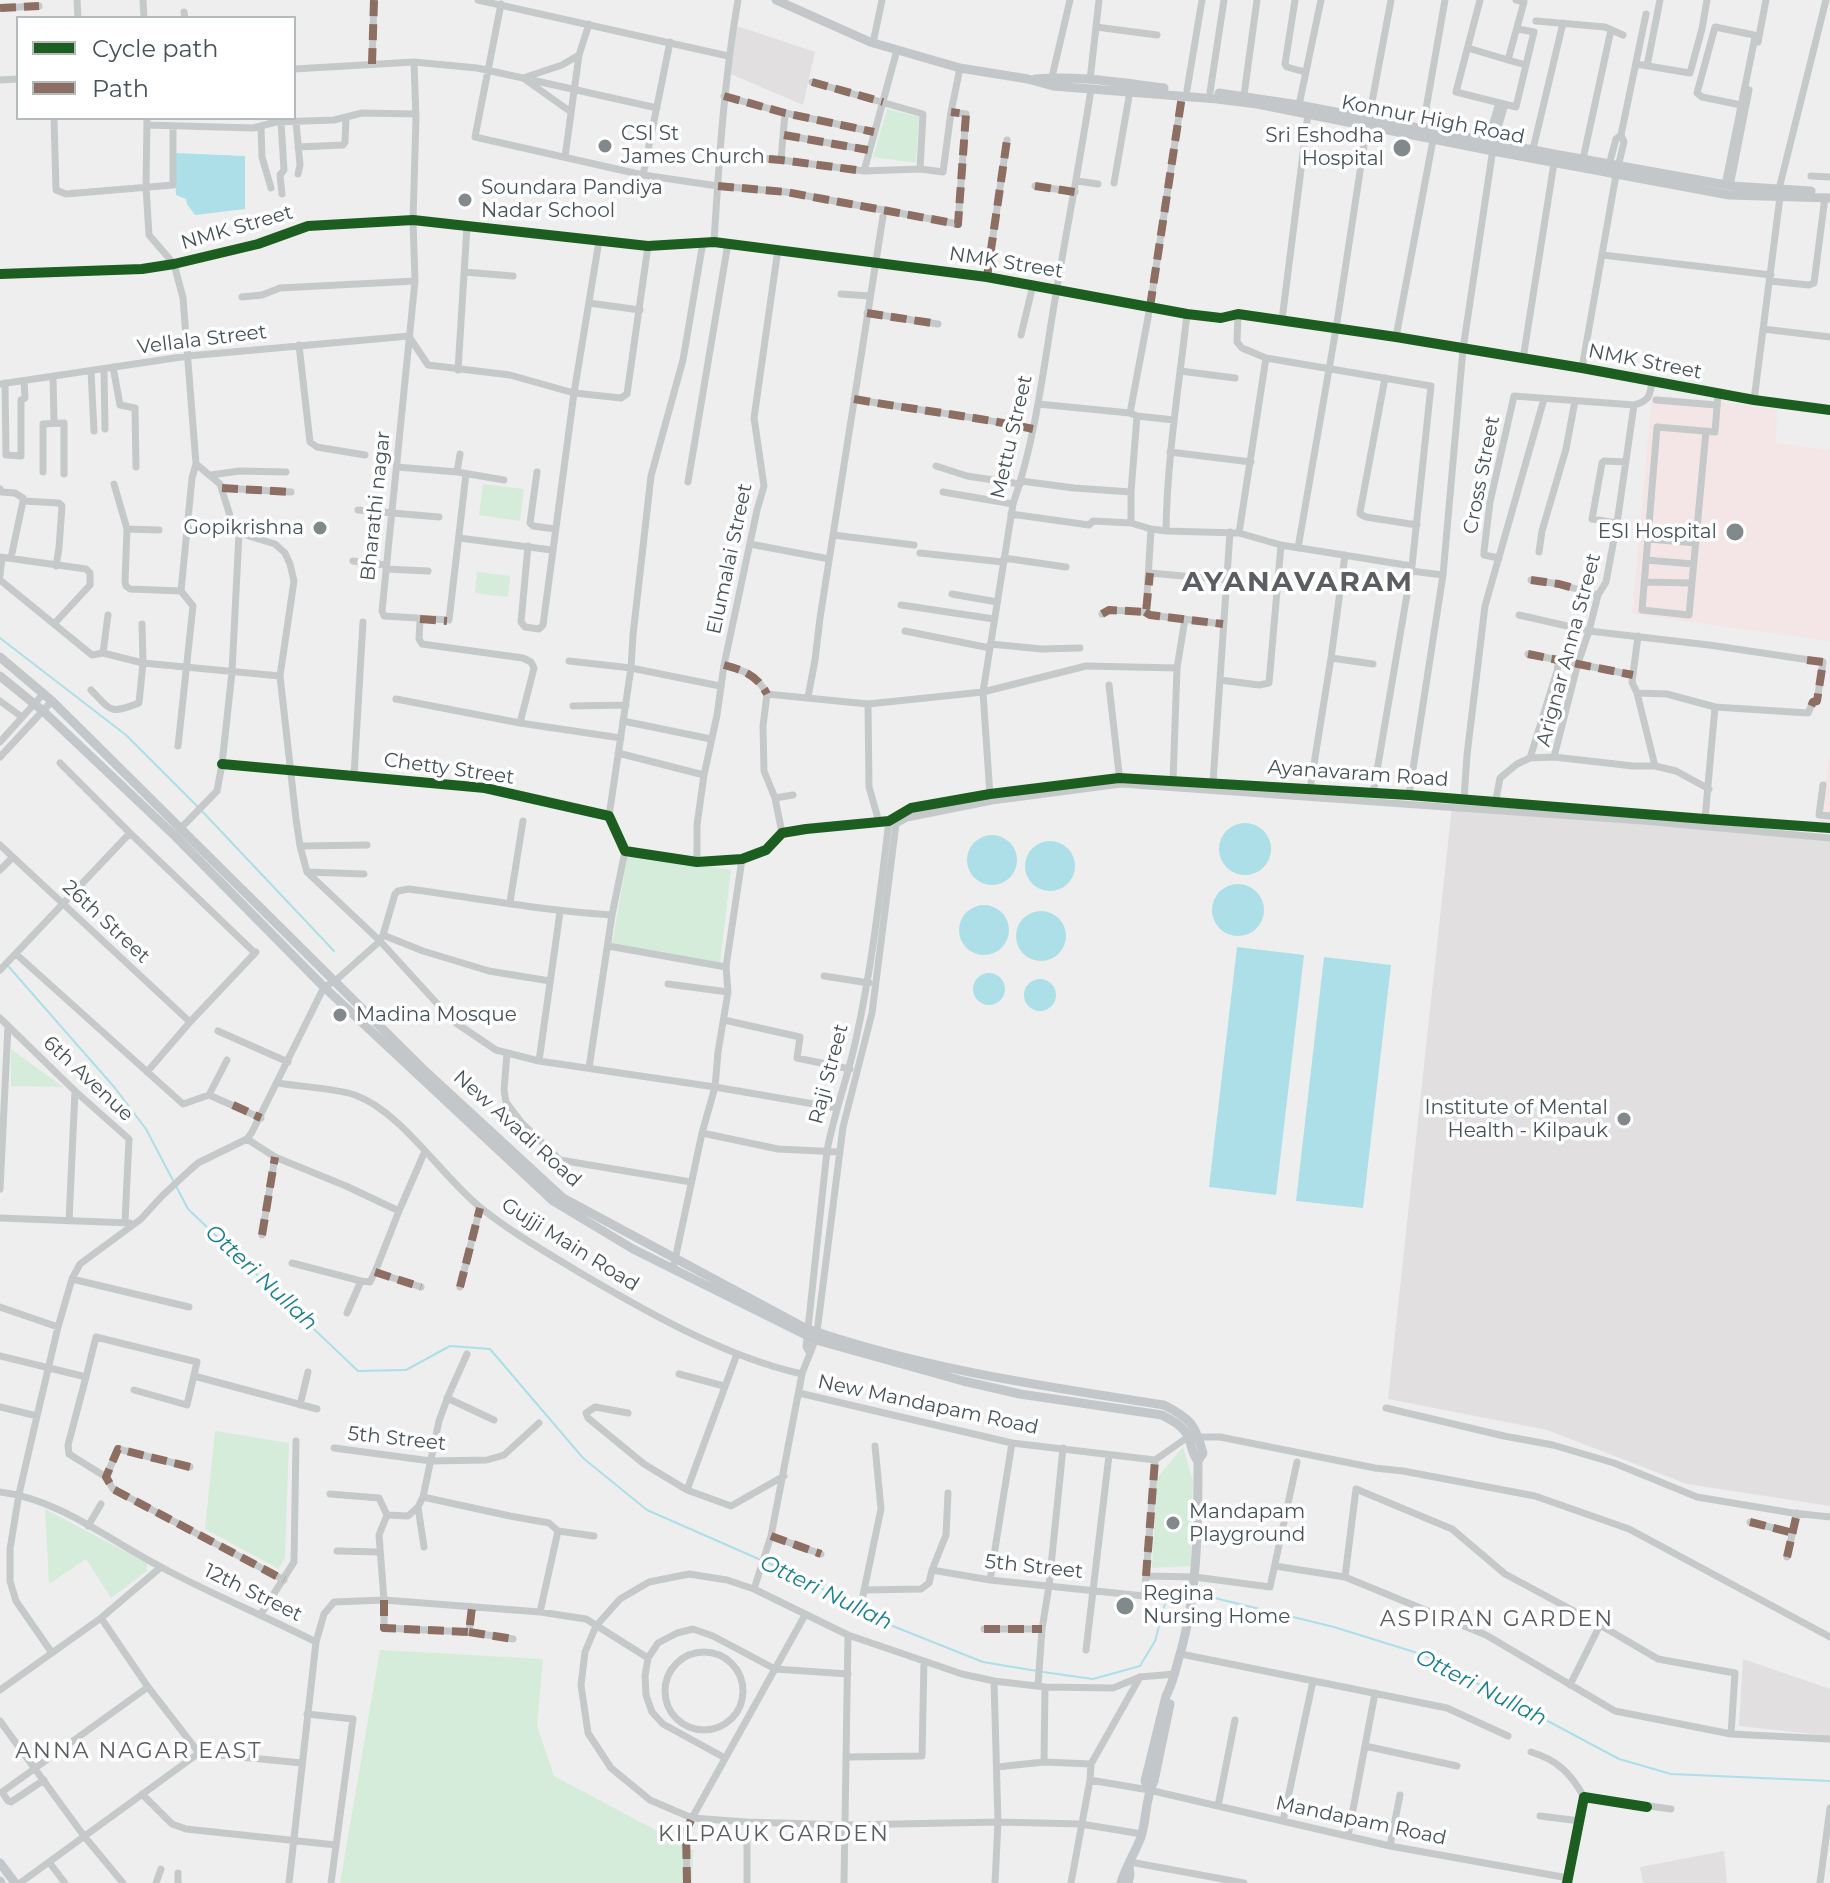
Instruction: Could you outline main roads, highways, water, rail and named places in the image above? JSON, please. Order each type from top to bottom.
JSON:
[{"type":"main road","name":"Konnur High Road","points":[[776,0],[873,43],[960,68],[1053,86],[1090,84],[1184,93],[1368,122]]},
{"type":"main road","name":"Konnur High Road","points":[[1028,79],[1052,77],[1130,91],[1244,95],[1490,146],[1554,163],[1780,193],[1828,196]]},
{"type":"main road","name":"Konnur High Road","points":[[1422,133],[1433,140],[1533,149],[1583,159],[1613,169],[1729,195],[1780,193]]},
{"type":"main road","name":"New Avadi Road","points":[[0,657],[48,697],[422,1068],[563,1198],[812,1334]]},
{"type":"main road","name":"New Avadi Road","points":[[0,676],[43,711],[175,836],[324,987],[553,1201],[633,1249],[812,1334],[963,1381],[1020,1394],[1162,1415],[1179,1424],[1193,1437],[1193,1455],[1198,1461],[1198,1525],[1191,1604],[1181,1654],[1166,1696],[1145,1781],[1149,1790],[1142,1834],[1130,1864]]},
{"type":"main road","points":[[0,1863],[17,1883]]},
{"type":"main road","points":[[1121,1883],[1130,1864]]},
{"type":"main road","points":[[1128,1883],[1130,1864]]},
{"type":"water","points":[[174,153],[245,156],[245,209],[195,215],[186,199],[176,195]]},
{"type":"water","points":[[1245,823],[1264,830],[1271,849],[1264,868],[1245,875],[1226,868],[1219,849],[1226,830]]},
{"type":"water","points":[[992,835],[1010,842],[1017,860],[1010,878],[992,885],[974,878],[967,860],[974,842]]},
{"type":"water","points":[[1050,841],[1068,848],[1075,866],[1068,884],[1050,891],[1032,884],[1025,866],[1032,848]]},
{"type":"water","points":[[1238,884],[1256,892],[1264,910],[1256,928],[1238,936],[1220,928],[1212,910],[1220,892]]},
{"type":"water","points":[[984,905],[1002,912],[1009,930],[1002,948],[984,955],[966,948],[959,930],[966,912]]},
{"type":"water","points":[[1041,911],[1059,918],[1066,936],[1059,954],[1041,961],[1023,954],[1016,936],[1023,918]]},
{"type":"water","points":[[1237,947],[1304,955],[1276,1195],[1209,1187]]},
{"type":"water","points":[[1324,957],[1391,965],[1363,1208],[1296,1201]]},
{"type":"water","points":[[989,973],[1001,977],[1005,989],[1001,1001],[989,1005],[977,1001],[973,989],[977,977]]},
{"type":"water","points":[[1040,979],[1051,984],[1056,995],[1051,1006],[1040,1011],[1029,1006],[1024,995],[1029,984]]},
{"type":"waterway","points":[[0,638],[126,735],[334,951]]},
{"type":"waterway","name":"Otteri Nullah","points":[[9,967],[115,1088],[146,1129],[188,1209],[358,1371],[406,1370],[450,1346],[490,1349],[583,1458],[647,1510],[761,1560]]},
{"type":"waterway","name":"Otteri Nullah","points":[[766,1562],[810,1581],[860,1613],[983,1662],[1037,1671]]},
{"type":"waterway","name":"Otteri Nullah","points":[[1043,1672],[1093,1679],[1140,1666],[1155,1641],[1169,1589],[1188,1592]]},
{"type":"waterway","name":"Otteri Nullah","points":[[1194,1593],[1334,1627],[1424,1655],[1619,1759],[1671,1774],[1830,1781]]},
{"type":"place","name":"CSI St James Church","points":[[605,146]]},
{"type":"place","name":"Sri Eshodha Hospital","points":[[1402,148]]},
{"type":"place","name":"Soundara Pandiya Nadar School","points":[[465,200]]},
{"type":"place","name":"Gopikrishna","points":[[320,528]]},
{"type":"place","name":"ESI Hospital","points":[[1735,532]]},
{"type":"place","name":"Madina Mosque","points":[[340,1015]]},
{"type":"place","name":"Institute of Mental Health - Kilpauk","points":[[1624,1119]]},
{"type":"place","name":"Mandapam Playground","points":[[1173,1523]]},
{"type":"place","name":"Regina Nursing Home","points":[[1125,1606]]},
{"type":"district","name":"AYANAVARAM","points":[[1298,583]]},
{"type":"district","name":"ASPIRAN GARDEN","points":[[1497,1620]]},
{"type":"district","name":"ANNA NAGAR EAST","points":[[139,1752]]},
{"type":"district","name":"KILPAUK GARDEN","points":[[774,1835]]}]
